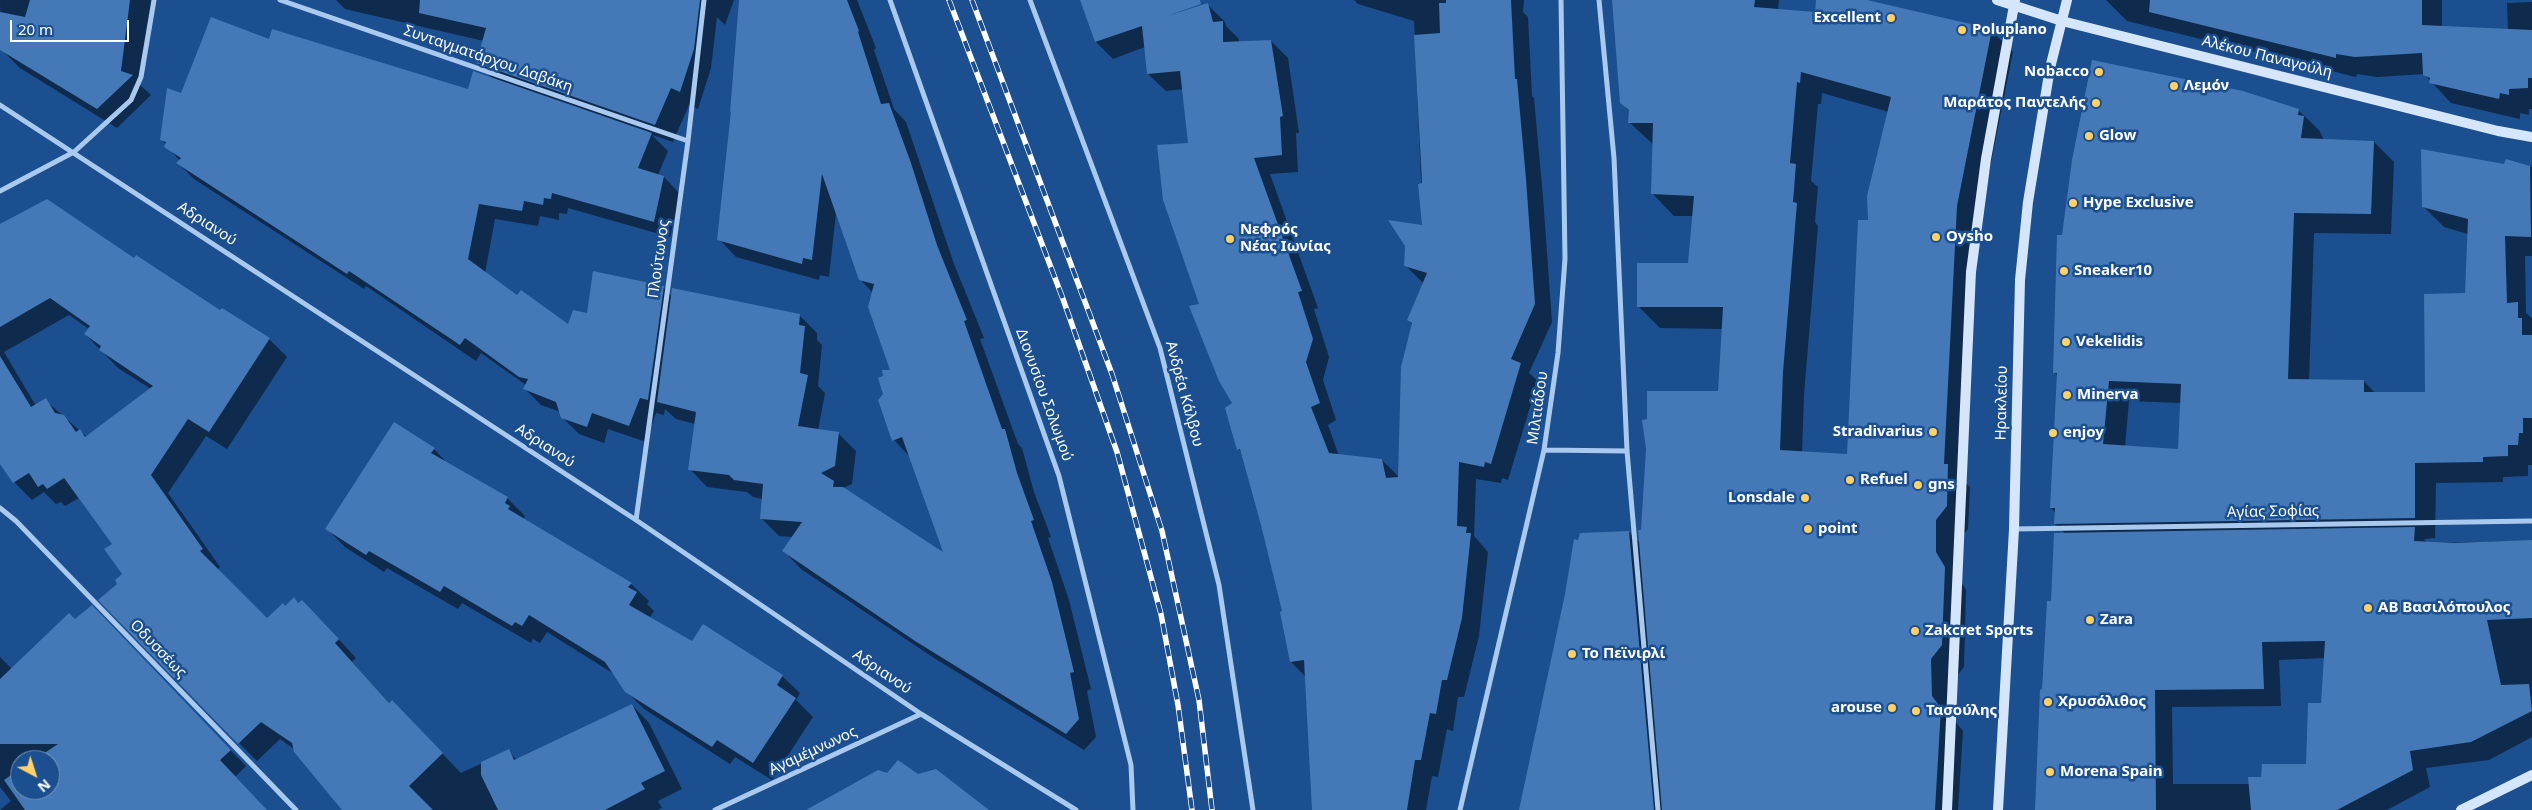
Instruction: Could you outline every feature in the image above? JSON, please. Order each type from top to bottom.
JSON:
[{"type":"main road","name":"Αλέκου Παναγούλη","points":[[1996,0],[2014,3],[2062,21],[2498,131],[2532,137]]},
{"type":"main road","name":"Ηρακλείου","points":[[1998,810],[2014,529],[2020,280],[2028,202],[2050,68],[2067,0]]},
{"type":"main road","points":[[1947,810],[1971,272],[1986,159],[2014,3]]},
{"type":"main road","points":[[2461,810],[2532,775]]},
{"type":"street","points":[[0,191],[74,152],[131,100],[141,77],[154,0]]},
{"type":"street","name":"Συνταγματάρχου Δαβάκη","points":[[280,0],[688,141]]},
{"type":"street","name":"Πλούτωνος","points":[[636,520],[688,141],[704,0]]},
{"type":"street","name":"Διονυσίου Σολωμού","points":[[890,0],[1059,476],[1130,765],[1133,810]]},
{"type":"street","name":"Ανδρέα Κάλβου","points":[[1030,0],[1160,348],[1219,584],[1253,810]]},
{"type":"street","name":"Μιλτιάδου","points":[[1460,810],[1544,450],[1558,353],[1565,259],[1561,0]]},
{"type":"street","points":[[1599,0],[1614,158],[1627,451],[1658,810]]},
{"type":"street","name":"Αδριανού","points":[[0,105],[636,520],[921,714],[1076,810]]},
{"type":"street","points":[[1544,450],[1627,451]]},
{"type":"street","name":"Οδυσσέως","points":[[0,508],[16,521],[296,810]]},
{"type":"street","name":"Αγίας Σοφίας","points":[[2014,529],[2532,521]]},
{"type":"street","name":"Αγαμέμνωνος","points":[[715,810],[921,714]]},
{"type":"building","points":[[30,0],[130,0],[121,71],[133,75],[97,109],[0,50],[0,12],[25,17]]},
{"type":"building","points":[[420,0],[700,0],[694,49],[680,92],[671,88],[655,125],[476,63],[486,28],[419,13]]},
{"type":"building","points":[[739,0],[847,0],[859,31],[881,104],[889,103],[911,163],[937,245],[967,320],[964,321],[1002,429],[1005,429],[1017,473],[1034,520],[1031,521],[1052,582],[1074,672],[1070,673],[1079,719],[1066,734],[915,641],[782,551],[802,522],[760,519],[763,484],[734,480],[729,475],[688,470],[696,412],[657,402],[672,288],[800,314],[799,325],[805,326],[800,373],[808,375],[798,426],[839,432],[835,466],[821,473],[834,481],[833,487],[843,487],[943,552],[902,437],[892,441],[878,400],[883,394],[878,378],[883,376],[882,370],[890,370],[868,307],[874,284],[859,280],[822,174],[812,260],[803,258],[802,264],[717,240],[731,111]]},
{"type":"building","points":[[1080,0],[1200,0],[1201,4],[1167,16],[1208,3],[1213,22],[1223,21],[1223,42],[1271,40],[1283,116],[1280,117],[1282,155],[1254,158],[1302,291],[1298,292],[1313,339],[1306,362],[1320,403],[1311,407],[1329,453],[1382,459],[1386,478],[1398,477],[1401,367],[1412,323],[1407,320],[1427,273],[1404,266],[1405,246],[1388,220],[1422,225],[1418,184],[1422,183],[1414,35],[1440,33],[1439,3],[1446,3],[1446,0],[1511,0],[1515,79],[1517,79],[1526,179],[1535,304],[1511,359],[1521,363],[1491,464],[1485,462],[1484,467],[1459,462],[1457,526],[1467,527],[1466,533],[1471,533],[1462,618],[1447,680],[1442,680],[1436,714],[1430,713],[1421,760],[1415,760],[1407,810],[1312,810],[1304,660],[1290,662],[1280,612],[1282,611],[1261,525],[1240,449],[1237,450],[1225,408],[1232,403],[1219,381],[1189,306],[1199,304],[1163,200],[1157,145],[1188,143],[1180,71],[1147,74],[1142,26],[1095,42]]},
{"type":"building","points":[[1612,0],[1755,0],[1754,7],[1815,12],[1816,0],[1867,0],[1992,29],[1957,206],[1944,464],[1948,464],[1947,506],[1936,520],[1936,552],[1945,567],[1942,645],[1931,659],[1932,696],[1941,708],[1935,810],[1662,810],[1638,530],[1641,530],[1646,449],[1642,420],[1647,419],[1647,391],[1718,391],[1723,307],[1637,307],[1637,263],[1688,263],[1694,196],[1651,194],[1653,123],[1628,123],[1629,110],[1620,103]],"holes":[[[1801,72],[1891,97],[1867,196],[1868,220],[1858,220],[1847,454],[1780,450],[1783,372],[1797,203],[1793,202],[1796,164],[1790,163],[1797,82],[1800,83]]]},
{"type":"building","points":[[2150,0],[2422,0],[2422,25],[2532,30],[2532,78],[2528,78],[2528,88],[2509,89],[2509,95],[2500,93],[2499,99],[2429,83],[2430,78],[2423,75],[2422,53],[2355,57],[2336,54],[2336,58],[2149,12]]},
{"type":"building","points":[[211,17],[269,39],[272,29],[468,89],[473,71],[652,133],[638,168],[664,176],[654,222],[552,193],[551,199],[544,198],[543,205],[524,201],[522,211],[479,204],[468,259],[517,295],[521,290],[568,324],[573,310],[587,313],[593,271],[664,286],[648,400],[640,398],[629,426],[592,413],[587,427],[561,418],[556,402],[523,389],[528,379],[519,377],[465,338],[460,345],[349,271],[347,274],[176,163],[181,158],[164,147],[166,142],[160,140],[167,88],[181,93]]},
{"type":"building","points":[[2092,60],[2243,91],[2299,109],[2298,115],[2304,116],[2301,138],[2374,141],[2371,214],[2294,213],[2288,379],[2364,380],[2364,392],[2425,392],[2424,294],[2465,293],[2468,219],[2422,207],[2421,149],[2504,164],[2506,159],[2530,166],[2531,237],[2505,236],[2507,303],[2518,302],[2518,318],[2522,318],[2522,335],[2532,335],[2532,418],[2523,418],[2523,433],[2519,433],[2518,445],[2508,445],[2508,456],[2483,457],[2483,462],[2415,463],[2415,518],[2054,524],[2055,508],[2050,508],[2057,373],[2053,373],[2057,235],[2062,235],[2072,160]],"holes":[[[2109,381],[2181,384],[2178,449],[2103,444]]]},
{"type":"building","points":[[47,199],[134,258],[136,255],[220,310],[222,308],[270,338],[209,432],[188,419],[151,475],[203,549],[200,551],[267,618],[283,603],[285,606],[294,597],[298,603],[302,600],[339,639],[335,643],[389,703],[392,700],[443,753],[409,786],[433,810],[342,810],[294,752],[292,743],[261,722],[238,744],[98,600],[117,584],[115,580],[122,574],[104,549],[112,544],[64,478],[47,489],[43,484],[38,487],[29,473],[13,483],[0,464],[0,356],[31,407],[46,398],[55,413],[64,415],[76,432],[80,429],[85,437],[153,386],[99,350],[101,346],[84,334],[90,326],[50,298],[0,327],[0,224]]},
{"type":"building","points":[[394,422],[435,448],[431,453],[508,497],[505,503],[510,506],[508,509],[632,583],[628,587],[637,592],[629,605],[692,641],[703,624],[783,675],[777,685],[796,698],[753,763],[717,740],[712,747],[625,692],[605,662],[529,615],[522,626],[515,622],[512,626],[444,586],[440,592],[369,551],[366,555],[325,529]]},
{"type":"building","points":[[2415,527],[2414,541],[2454,543],[2532,540],[2532,618],[2487,620],[2501,685],[2529,684],[2532,711],[2471,742],[2410,751],[2413,770],[2337,810],[2251,810],[2248,777],[2261,777],[2262,764],[2306,764],[2308,703],[2321,703],[2325,641],[2262,642],[2264,689],[2155,690],[2156,810],[2035,810],[2040,689],[2042,690],[2047,601],[2051,601],[2054,533]]},
{"type":"building","points":[[1629,531],[1654,810],[1519,810],[1565,594],[1574,539],[1578,540],[1580,533]]},
{"type":"building","points":[[92,605],[231,750],[220,760],[267,810],[25,810],[18,800],[60,800],[60,750],[49,750],[58,744],[0,744],[0,679],[69,613],[75,619]]},
{"type":"building","points":[[632,704],[665,771],[641,783],[645,789],[605,810],[498,810],[481,775],[481,762],[509,749],[514,760]]},
{"type":"building","points":[[898,760],[918,774],[936,769],[989,810],[806,810],[878,770],[887,773]]},
{"type":"building","points":[[10,776],[10,789],[4,780]]},
{"type":"railway","points":[[949,0],[1063,299],[1117,452],[1161,614],[1178,705],[1192,810]]},
{"type":"railway","points":[[972,0],[1112,374],[1162,531],[1199,700],[1212,810]]},
{"type":"place","name":"Excellent","points":[[1891,18]]},
{"type":"place","name":"Poluplano","points":[[1962,30]]},
{"type":"place","name":"Nobacco","points":[[2099,72]]},
{"type":"place","name":"Λεμόν","points":[[2174,86]]},
{"type":"place","name":"Μαράτος Παντελής","points":[[2096,103]]},
{"type":"place","name":"Glow","points":[[2089,136]]},
{"type":"place","name":"Hype Exclusive","points":[[2073,203]]},
{"type":"place","name":"Oysho","points":[[1936,237]]},
{"type":"place","name":"Νεφρός Νέας Ιωνίας","points":[[1230,239]]},
{"type":"place","name":"Sneaker10","points":[[2064,271]]},
{"type":"place","name":"Vekelidis","points":[[2066,342]]},
{"type":"place","name":"Minerva","points":[[2067,395]]},
{"type":"place","name":"Stradivarius","points":[[1933,432]]},
{"type":"place","name":"enjoy","points":[[2053,433]]},
{"type":"place","name":"Refuel","points":[[1850,480]]},
{"type":"place","name":"gns","points":[[1918,485]]},
{"type":"place","name":"Lonsdale","points":[[1805,498]]},
{"type":"place","name":"point","points":[[1808,529]]},
{"type":"place","name":"ΑΒ Βασιλόπουλος","points":[[2368,608]]},
{"type":"place","name":"Zara","points":[[2090,620]]},
{"type":"place","name":"Zakcret Sports","points":[[1915,631]]},
{"type":"place","name":"Το Πεϊνιρλί","points":[[1572,654]]},
{"type":"place","name":"Χρυσόλιθος","points":[[2048,702]]},
{"type":"place","name":"arouse","points":[[1892,708]]},
{"type":"place","name":"Τασούλης","points":[[1916,711]]},
{"type":"place","name":"Morena Spain","points":[[2050,772]]}]
